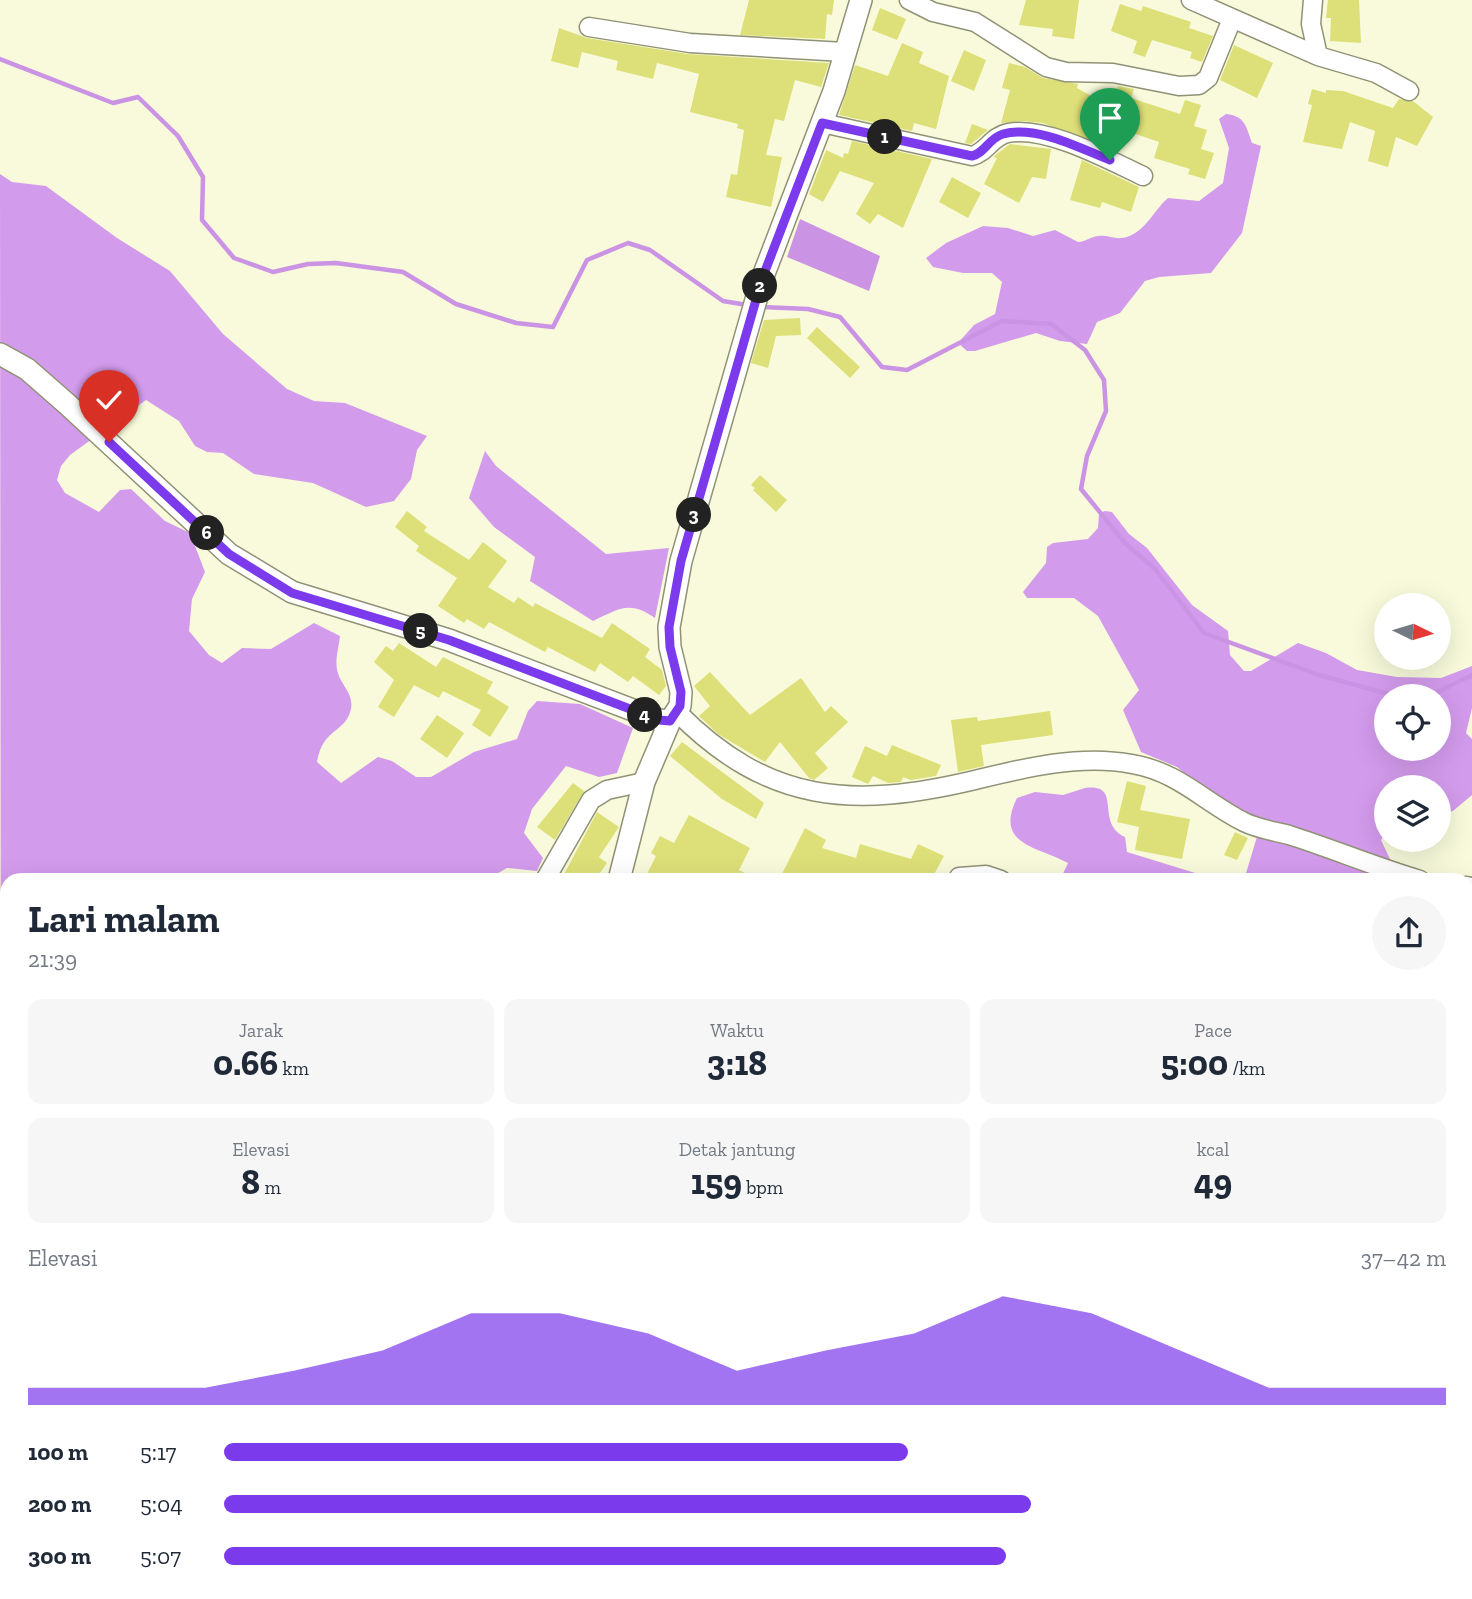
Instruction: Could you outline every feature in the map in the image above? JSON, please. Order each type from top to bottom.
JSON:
[{"type":"street","points":[[621,873],[644,782],[681,692],[670,647],[669,627],[675,589],[743,341],[762,279],[822,123],[861,0]]},
{"type":"street","points":[[909,0],[933,12],[975,22],[1046,67],[1066,72],[1113,73],[1179,86],[1199,85],[1208,78],[1232,19]]},
{"type":"street","points":[[1191,0],[1318,57],[1376,74],[1409,91]]},
{"type":"street","points":[[1313,0],[1311,24],[1318,57]]},
{"type":"street","points":[[589,27],[690,43],[844,52]]},
{"type":"street","points":[[822,123],[972,156],[979,154],[998,136],[1021,132],[1073,145],[1143,176]]},
{"type":"street","points":[[0,354],[27,369],[229,554],[292,593],[449,640],[651,717],[673,716],[759,776],[786,787],[834,794],[932,789],[1010,772],[1092,760],[1140,765],[1189,785],[1251,825],[1398,873]]},
{"type":"street","points":[[549,873],[591,800],[607,790],[644,782]]},
{"type":"shaded area","points":[[1226,114],[1241,120],[1252,143],[1261,146],[1242,233],[1211,273],[1159,277],[1145,281],[1120,313],[1097,322],[1087,344],[1060,341],[1036,333],[975,351],[967,351],[958,343],[974,325],[995,314],[1002,282],[992,273],[963,273],[933,267],[926,258],[946,243],[983,226],[1008,228],[1033,236],[1055,230],[1078,242],[1096,236],[1130,236],[1142,227],[1168,198],[1199,201],[1223,183],[1229,148],[1219,119]]},
{"type":"shaded area","points":[[0,174],[12,182],[46,186],[117,238],[170,271],[223,334],[287,389],[314,401],[345,403],[427,436],[417,450],[411,479],[394,501],[366,507],[313,483],[254,474],[223,453],[207,452],[195,446],[179,421],[146,400],[70,455],[61,466],[57,480],[65,493],[99,512],[120,490],[131,489],[165,521],[190,533],[205,572],[192,599],[189,631],[209,655],[222,663],[242,648],[271,649],[314,623],[340,636],[337,669],[350,698],[351,709],[344,723],[324,742],[317,762],[341,783],[378,757],[392,761],[416,777],[431,777],[474,752],[517,739],[528,711],[537,701],[580,704],[633,728],[617,773],[599,777],[566,766],[532,809],[524,833],[543,858],[537,871],[507,868],[498,873],[1,873]]},
{"type":"shaded area","points":[[800,219],[880,256],[869,291],[787,257]]},
{"type":"shaded area","points":[[485,451],[496,466],[606,554],[669,548],[655,618],[638,609],[624,608],[593,621],[530,581],[535,557],[494,527],[469,498]]},
{"type":"shaded area","points":[[1112,512],[1129,534],[1147,548],[1192,605],[1228,631],[1230,655],[1244,671],[1251,671],[1298,643],[1326,653],[1357,670],[1397,677],[1441,678],[1472,666],[1472,708],[1466,733],[1472,739],[1472,795],[1451,812],[1451,775],[1374,775],[1374,852],[1387,852],[1397,873],[1246,873],[1262,820],[1214,797],[1177,767],[1141,752],[1123,710],[1139,690],[1098,616],[1074,598],[1027,598],[1023,592],[1046,563],[1047,547],[1053,543],[1088,539],[1098,528],[1099,513]]},
{"type":"shaded area","points":[[1085,788],[1097,788],[1107,798],[1111,823],[1116,831],[1125,837],[1127,852],[1195,873],[1063,873],[1068,863],[1022,842],[1011,826],[1011,814],[1017,798],[1035,792],[1063,795]]},
{"type":"building","points":[[749,0],[834,0],[832,15],[827,14],[825,39],[740,35]]},
{"type":"building","points":[[1026,0],[1079,0],[1074,39],[1052,36],[1053,29],[1019,25]]},
{"type":"building","points":[[1328,0],[1359,0],[1361,43],[1330,41],[1331,18],[1326,18]]},
{"type":"building","points":[[1120,4],[1141,11],[1143,6],[1191,22],[1189,28],[1213,36],[1202,62],[1190,58],[1192,52],[1152,40],[1145,57],[1133,53],[1137,41],[1111,31]]},
{"type":"building","points":[[880,8],[906,19],[897,40],[872,30]]},
{"type":"building","points":[[559,28],[587,38],[688,54],[829,63],[821,87],[795,80],[784,121],[775,119],[766,155],[782,157],[771,207],[726,197],[731,174],[737,175],[744,130],[737,128],[738,124],[690,112],[699,74],[657,63],[653,79],[616,70],[618,61],[582,52],[578,68],[551,61]]},
{"type":"building","points":[[902,43],[923,52],[919,63],[949,76],[936,129],[914,123],[912,131],[839,115],[855,65],[888,76]]},
{"type":"building","points":[[1234,45],[1273,63],[1257,98],[1220,80]]},
{"type":"building","points":[[964,50],[986,60],[974,91],[951,81]]},
{"type":"building","points":[[1009,63],[1025,67],[1043,78],[1078,84],[1077,88],[1111,107],[1118,86],[1134,89],[1131,98],[1180,114],[1185,100],[1201,105],[1194,126],[1207,130],[1201,149],[1214,153],[1205,179],[1188,174],[1190,169],[1154,158],[1159,142],[1124,130],[1115,150],[1043,123],[1001,123],[1010,90],[1002,88]]},
{"type":"building","points":[[1312,89],[1326,93],[1326,90],[1343,91],[1393,108],[1399,99],[1413,101],[1433,117],[1417,146],[1396,137],[1388,167],[1368,161],[1375,131],[1350,122],[1342,149],[1303,142],[1312,105],[1308,104]]},
{"type":"building","points":[[972,124],[988,130],[971,144],[965,143]]},
{"type":"building","points":[[852,141],[932,159],[903,228],[878,214],[870,224],[856,214],[874,183],[840,171],[823,202],[809,194],[826,150],[843,158],[844,153],[848,154]]},
{"type":"building","points":[[1010,144],[1051,149],[1046,179],[1032,177],[1019,203],[984,184],[997,158],[993,157]]},
{"type":"building","points":[[1082,160],[1139,187],[1131,212],[1102,202],[1100,208],[1070,200]]},
{"type":"building","points":[[952,177],[981,193],[968,218],[939,202]]},
{"type":"building","points":[[800,318],[801,335],[776,336],[768,368],[751,363],[764,320]]},
{"type":"building","points":[[817,327],[860,367],[850,378],[807,338]]},
{"type":"building","points":[[760,475],[787,500],[776,512],[753,490],[755,488],[751,485]]},
{"type":"building","points":[[407,511],[427,527],[424,531],[469,560],[483,542],[507,561],[488,587],[514,603],[518,597],[533,607],[535,603],[602,638],[612,623],[650,649],[645,657],[662,670],[666,686],[659,695],[633,676],[628,682],[600,663],[595,672],[548,647],[545,652],[489,622],[484,629],[467,619],[464,623],[438,606],[457,578],[416,551],[419,546],[395,527]]},
{"type":"building","points":[[399,643],[436,667],[443,657],[493,682],[487,693],[509,707],[490,737],[472,725],[481,710],[443,691],[439,698],[414,685],[394,717],[378,707],[394,680],[374,662],[386,646],[393,651]]},
{"type":"building","points":[[710,672],[750,715],[801,678],[825,712],[831,706],[848,722],[815,753],[828,768],[814,780],[809,778],[780,742],[765,762],[718,734],[699,716],[710,706],[694,686]]},
{"type":"building","points":[[1050,711],[1053,735],[981,745],[984,766],[958,772],[951,720],[977,717],[978,721]]},
{"type":"building","points":[[437,715],[464,733],[447,758],[420,739]]},
{"type":"building","points":[[682,742],[764,803],[756,819],[722,799],[670,756]]},
{"type":"building","points":[[892,745],[941,765],[936,776],[911,780],[903,777],[901,782],[888,783],[873,776],[868,784],[852,777],[865,746],[887,756]]},
{"type":"building","points":[[1127,781],[1146,786],[1140,810],[1190,819],[1182,859],[1135,850],[1139,827],[1117,822]]},
{"type":"building","points":[[573,783],[584,791],[555,840],[537,827]]},
{"type":"building","points":[[597,812],[619,827],[599,857],[607,863],[600,873],[565,873]]},
{"type":"building","points":[[689,815],[750,848],[739,870],[745,873],[648,873],[656,856],[651,853],[660,836],[674,843]]},
{"type":"building","points":[[805,828],[826,840],[822,848],[856,858],[860,844],[911,859],[918,844],[944,856],[935,873],[782,873]]},
{"type":"building","points":[[1235,832],[1248,838],[1237,860],[1224,855]]},
{"type":"waterway","points":[[0,59],[113,103],[138,97],[178,136],[203,177],[202,220],[234,258],[273,272],[308,264],[336,263],[403,272],[456,304],[516,323],[553,327],[587,260],[628,243],[650,250],[723,301],[747,305]]},
{"type":"waterway","points":[[759,307],[808,309],[840,317],[882,367],[907,370],[1002,321],[1051,324],[1085,350],[1104,380],[1106,411],[1087,456],[1081,489],[1125,543],[1156,570],[1204,633],[1319,675],[1374,690]]},
{"type":"waterway","points":[[1451,686],[1472,675]]},
{"type":"route","points":[[109,442],[229,554],[292,593],[449,640],[659,720],[670,721],[680,706],[681,692],[670,647],[669,627],[681,561],[762,279],[822,123],[972,156],[979,154],[998,136],[1021,132],[1073,145],[1110,160]]}]
